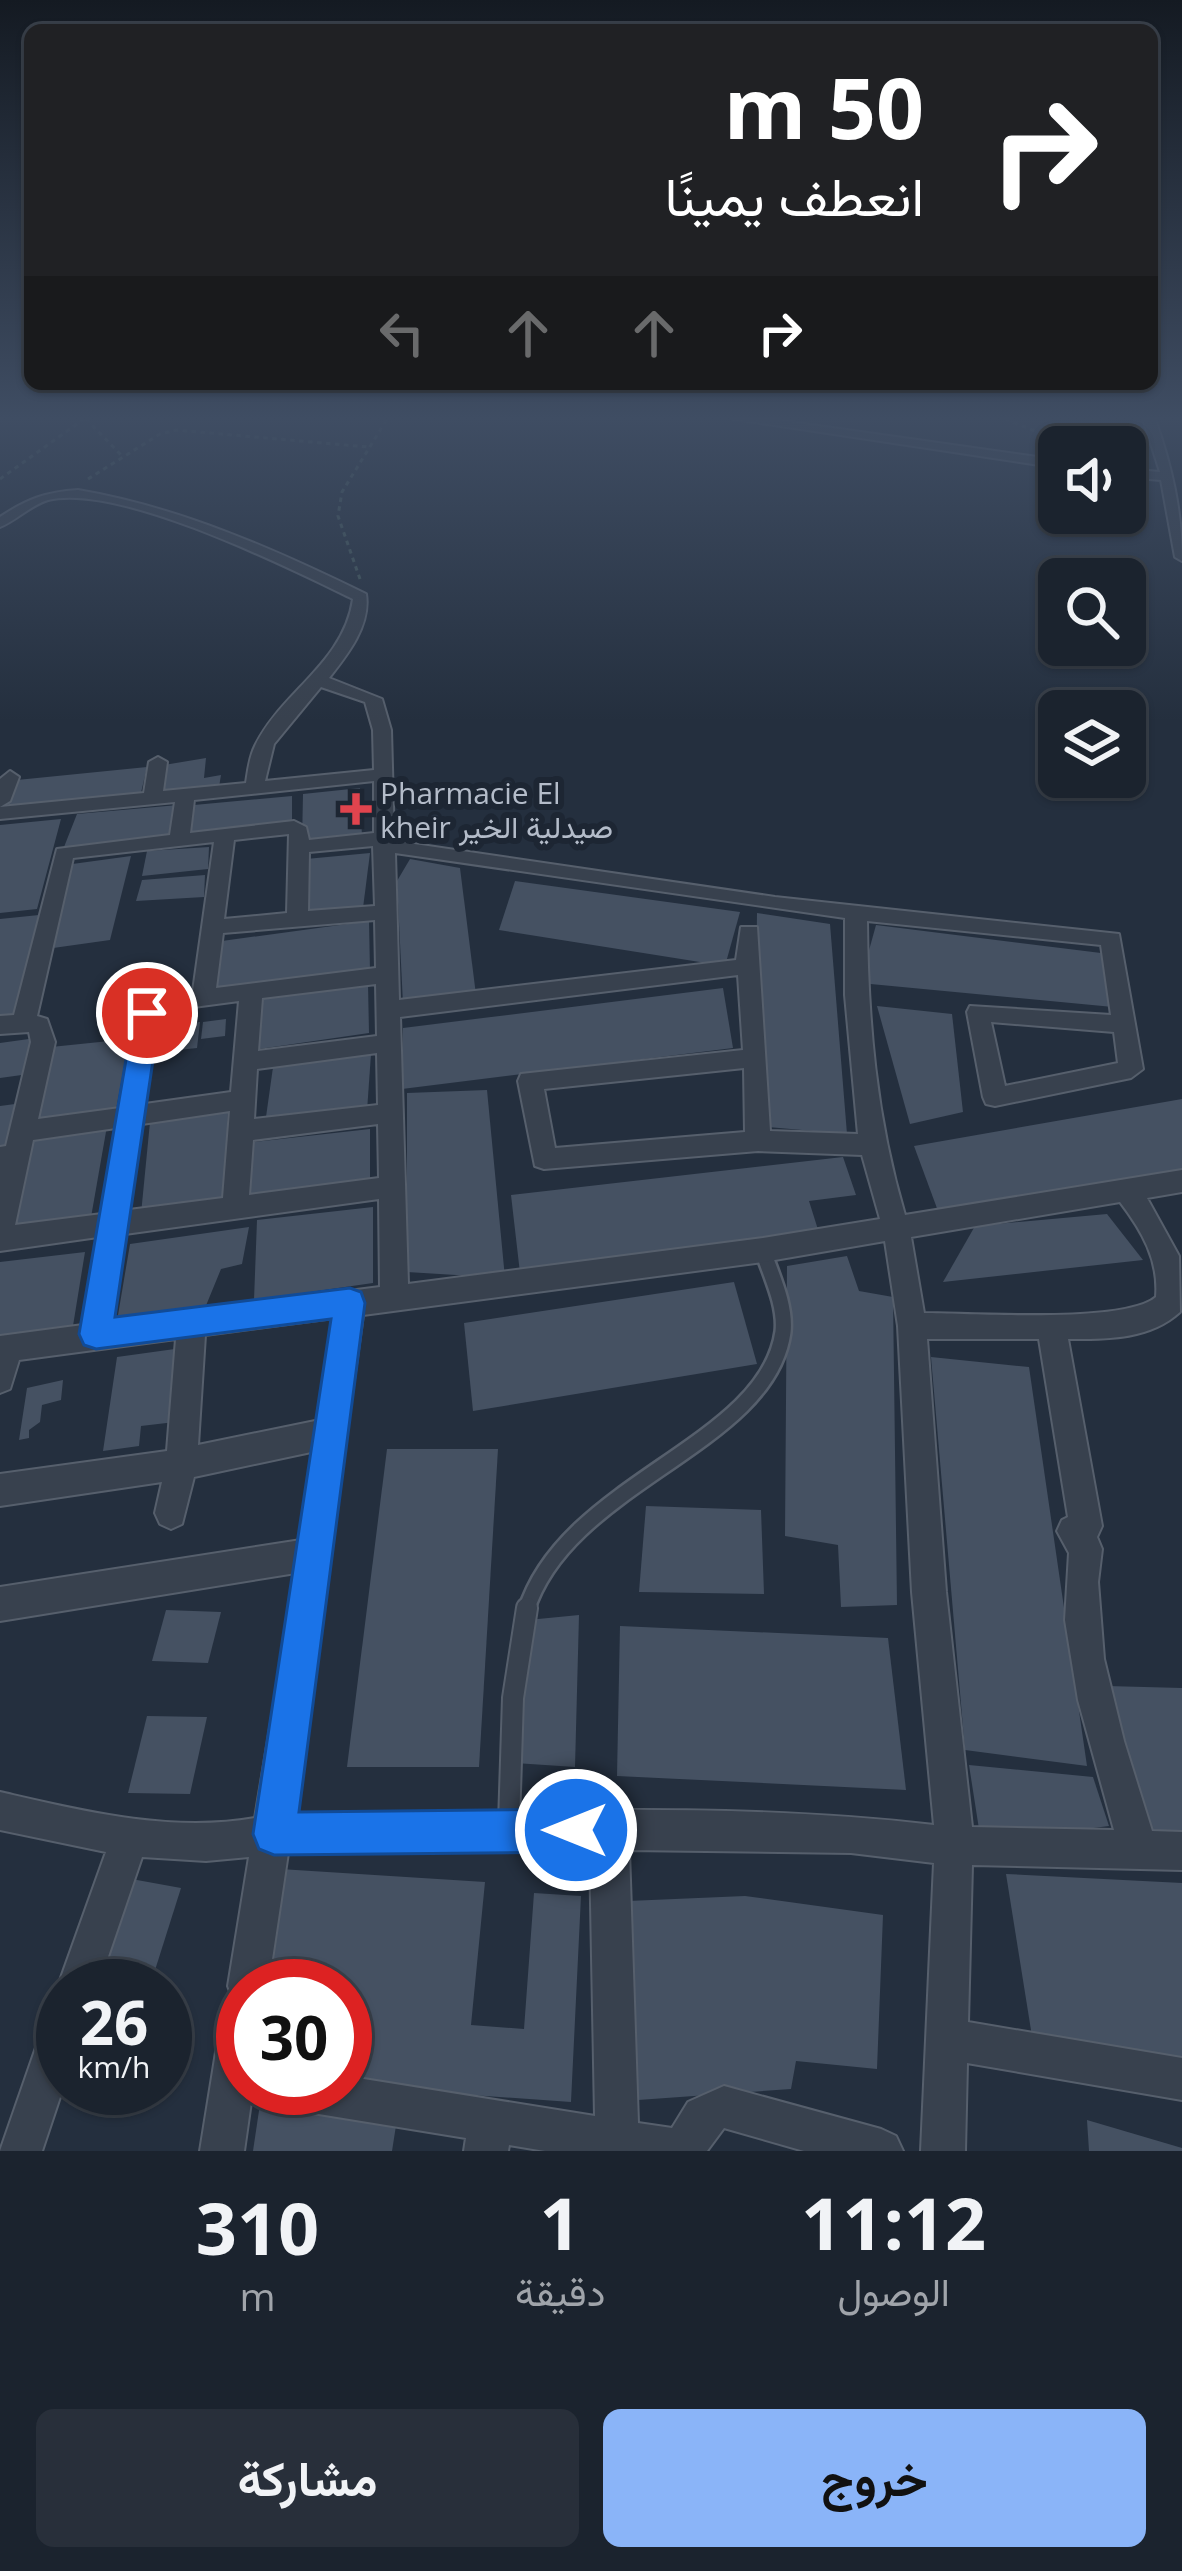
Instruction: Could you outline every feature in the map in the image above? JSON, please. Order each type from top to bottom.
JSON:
[{"type":"street","points":[[168,519],[246,543],[361,597],[362,611],[318,680],[264,744],[255,785]]},
{"type":"street","points":[[1179,528],[1182,557]]},
{"type":"street","points":[[318,680],[373,699],[382,730],[382,912],[394,1298]]},
{"type":"street","points":[[153,798],[158,762]]},
{"type":"street","points":[[0,814],[380,775]]},
{"type":"street","points":[[0,801],[10,777]]},
{"type":"street","points":[[178,838],[185,795]]},
{"type":"street","points":[[298,919],[299,831],[294,827],[75,848],[62,854],[12,1024],[39,1025],[43,1042],[13,1148],[0,1235],[390,1187]]},
{"type":"street","points":[[202,999],[225,835]]},
{"type":"street","points":[[299,847],[381,842],[856,914],[1111,939],[1131,1070],[994,1097],[978,1012],[1124,1025]]},
{"type":"street","points":[[214,927],[382,912]]},
{"type":"street","points":[[856,914],[856,994],[872,1145],[896,1228],[912,1327],[928,1592],[953,1846],[943,2151]]},
{"type":"street","points":[[749,932],[758,1141]]},
{"type":"street","points":[[386,1010],[747,966]]},
{"type":"street","points":[[96,1334],[147,1013],[166,1002],[385,975]]},
{"type":"street","points":[[236,1207],[250,993]]},
{"type":"street","points":[[247,1061],[387,1043]]},
{"type":"street","points":[[755,1058],[530,1081],[544,1159],[758,1141],[872,1145]]},
{"type":"street","points":[[13,1148],[130,1116],[243,1100]]},
{"type":"street","points":[[241,1131],[389,1113]]},
{"type":"street","points":[[0,1379],[4,1349],[763,1250],[1182,1181]]},
{"type":"street","points":[[912,1327],[1051,1326],[1136,1322],[1159,1316],[1170,1303],[1169,1262],[1147,1216],[1126,1190]]},
{"type":"street","points":[[253,1959],[350,1303]]},
{"type":"street","points":[[171,1513],[181,1464],[192,1324]]},
{"type":"street","points":[[1051,1326],[1085,1526],[1073,1532],[1086,1549],[1079,1594],[1106,1745],[1138,1850]]},
{"type":"street","points":[[0,1490],[181,1464],[334,1432]]},
{"type":"street","points":[[0,1604],[313,1554]]},
{"type":"street","points":[[0,1811],[193,1845],[230,1844],[274,1834],[508,1830],[830,1833],[953,1846],[1182,1851]]},
{"type":"street","points":[[609,1831],[617,2140]]},
{"type":"street","points":[[87,1959],[130,1837]]},
{"type":"street","points":[[947,2039],[1182,2079]]},
{"type":"street","points":[[20,2151],[36,2105]]},
{"type":"street","points":[[372,2108],[488,2136],[617,2140],[681,2151],[708,2110],[724,2107],[881,2151]]},
{"type":"street","points":[[221,2151],[229,2115]]},
{"type":"lane","points":[[508,1830],[519,1648],[539,1576],[555,1551],[588,1519],[628,1485],[702,1436],[768,1378],[784,1328],[763,1250]]},
{"type":"path","points":[[339,519],[360,577],[361,597]]},
{"type":"building","points":[[206,758],[204,778],[221,775],[219,787],[160,794],[164,765]]},
{"type":"building","points":[[147,767],[140,797],[7,809],[17,780]]},
{"type":"building","points":[[360,788],[362,837],[302,843],[303,794]]},
{"type":"building","points":[[292,796],[292,823],[190,833],[194,805]]},
{"type":"building","points":[[178,805],[170,836],[64,847],[77,814]]},
{"type":"building","points":[[61,819],[37,909],[0,913],[0,825]]},
{"type":"building","points":[[209,847],[208,869],[142,876],[147,851]]},
{"type":"building","points":[[370,853],[363,908],[304,914],[306,859]]},
{"type":"building","points":[[131,856],[110,940],[46,949],[65,865]]},
{"type":"building","points":[[410,859],[460,868],[476,995],[403,1004],[397,881]]},
{"type":"building","points":[[205,875],[204,897],[136,901],[142,880]]},
{"type":"building","points":[[515,881],[740,912],[725,966],[499,930]]},
{"type":"building","points":[[757,913],[830,924],[847,1134],[768,1127],[756,987]]},
{"type":"building","points":[[39,915],[17,1016],[0,1018],[0,919]]},
{"type":"building","points":[[369,921],[370,972],[212,994],[222,941]]},
{"type":"building","points":[[876,925],[1101,953],[1113,1007],[860,983]]},
{"type":"building","points":[[368,984],[369,1033],[259,1049],[255,1000]]},
{"type":"building","points":[[723,988],[733,1048],[402,1089],[403,1028]]},
{"type":"building","points":[[877,1006],[952,1014],[963,1112],[910,1124]]},
{"type":"building","points":[[226,1019],[225,1036],[201,1039],[203,1022]]},
{"type":"building","points":[[200,1022],[197,1048],[150,1053],[154,1027]]},
{"type":"building","points":[[36,1038],[29,1074],[0,1078],[0,1043]]},
{"type":"building","points":[[129,1039],[116,1110],[34,1119],[51,1047]]},
{"type":"building","points":[[371,1054],[367,1111],[266,1117],[274,1060]]},
{"type":"building","points":[[487,1090],[505,1278],[407,1272],[407,1093]]},
{"type":"building","points":[[1182,1099],[1182,1172],[938,1211],[914,1146]]},
{"type":"building","points":[[15,1104],[4,1153],[0,1154],[0,1106]]},
{"type":"building","points":[[228,1111],[225,1201],[141,1214],[150,1122]]},
{"type":"building","points":[[107,1126],[90,1223],[11,1232],[34,1135]]},
{"type":"building","points":[[370,1129],[370,1186],[241,1201],[246,1143]]},
{"type":"building","points":[[843,1157],[856,1195],[809,1201],[820,1236],[520,1273],[511,1195]]},
{"type":"building","points":[[373,1207],[373,1283],[254,1300],[257,1220]]},
{"type":"building","points":[[1107,1214],[1143,1260],[943,1282],[975,1226]]},
{"type":"building","points":[[249,1227],[242,1264],[221,1269],[205,1308],[117,1321],[130,1244]]},
{"type":"building","points":[[85,1252],[72,1332],[0,1341],[0,1262]]},
{"type":"building","points":[[847,1256],[859,1291],[893,1297],[897,1605],[841,1607],[838,1545],[785,1536],[787,1266]]},
{"type":"building","points":[[734,1282],[757,1364],[473,1411],[464,1323]]},
{"type":"building","points":[[182,1348],[175,1422],[141,1426],[139,1446],[103,1451],[117,1357]]},
{"type":"building","points":[[931,1357],[1029,1367],[1087,1766],[965,1750]]},
{"type":"building","points":[[63,1380],[61,1400],[42,1405],[40,1422],[29,1430],[29,1438],[19,1440],[27,1388]]},
{"type":"building","points":[[387,1449],[498,1449],[479,1767],[347,1767]]},
{"type":"building","points":[[646,1506],[761,1510],[764,1594],[639,1592]]},
{"type":"building","points":[[166,1610],[221,1612],[208,1663],[152,1661]]},
{"type":"building","points":[[579,1615],[575,1767],[515,1763],[528,1620]]},
{"type":"building","points":[[620,1626],[888,1638],[906,1790],[617,1776]]},
{"type":"building","points":[[1107,1686],[1182,1688],[1182,1832],[1142,1831]]},
{"type":"building","points":[[147,1716],[207,1717],[190,1794],[128,1793]]},
{"type":"building","points":[[969,1765],[1093,1777],[1109,1826],[981,1842]]},
{"type":"building","points":[[280,1869],[485,1882],[471,2025],[524,2029],[534,1893],[581,1896],[571,2102],[372,2088],[372,1959],[263,1959]]},
{"type":"building","points":[[1006,1874],[1182,1883],[1182,2063],[1035,2055]]},
{"type":"building","points":[[126,1878],[181,1888],[159,1959],[99,1959]]},
{"type":"building","points":[[745,1896],[883,1915],[877,2069],[796,2061],[791,2089],[638,2100],[628,1901]]},
{"type":"building","points":[[258,2115],[397,2119],[392,2151],[253,2151]]},
{"type":"building","points":[[1087,2120],[1182,2148],[1182,2151],[1089,2151]]},
{"type":"place","name":"Pharmacie El kheir صيدلية الخير","points":[[356,809]]},
{"type":"route","points":[[147,1013],[96,1334],[350,1303],[274,1834],[576,1830]]}]
